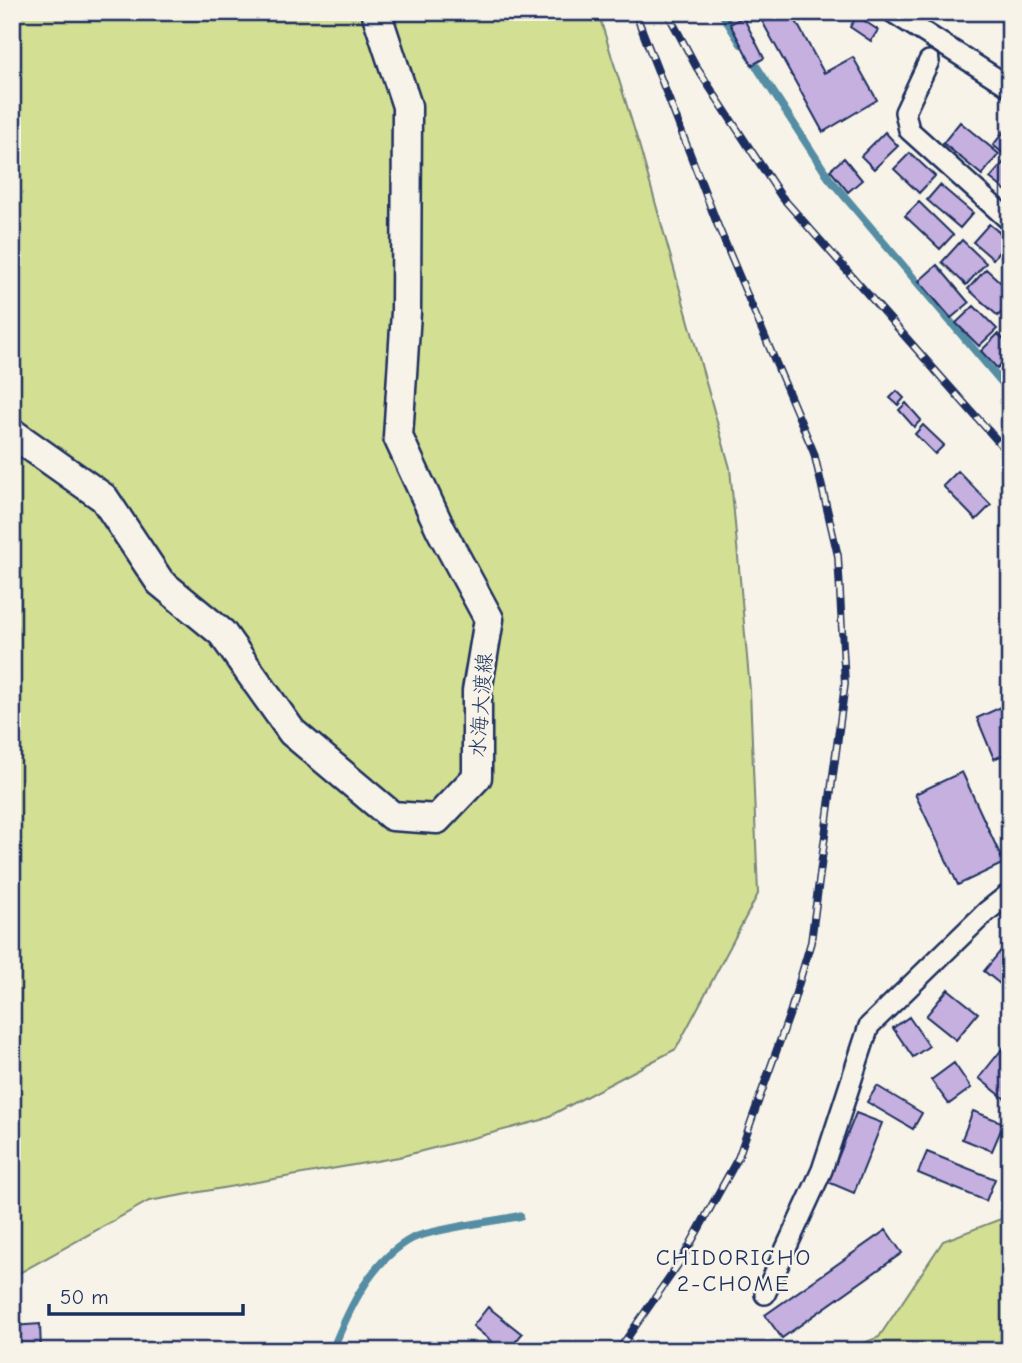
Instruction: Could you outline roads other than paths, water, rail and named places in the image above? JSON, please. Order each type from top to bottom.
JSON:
[{"type":"main road","name":"水海大渡線","points":[[12,433],[104,498],[160,582],[222,633],[292,732],[392,816],[437,819],[477,777],[477,691],[489,619],[441,530],[398,437],[406,312],[407,106],[376,12]]},
{"type":"street","points":[[892,12],[1010,87]]},
{"type":"street","points":[[929,61],[905,112],[909,130],[1010,221]]},
{"type":"street","points":[[765,1294],[822,1170],[869,1026],[986,912],[1010,893]]},
{"type":"waterway","points":[[721,12],[741,44]]},
{"type":"waterway","points":[[749,55],[829,178],[1010,392]]},
{"type":"waterway","points":[[332,1351],[363,1287],[373,1272],[398,1247],[413,1238],[435,1231],[520,1216]]},
{"type":"railway","points":[[618,1351],[682,1259],[738,1158],[790,1013],[811,942],[845,684],[838,556],[814,453],[718,226],[635,12]]},
{"type":"railway","points":[[667,12],[697,68],[781,196],[1010,455]]},
{"type":"district","name":"CHIDORICHO 2-CHOME","points":[[734,1270]]}]
